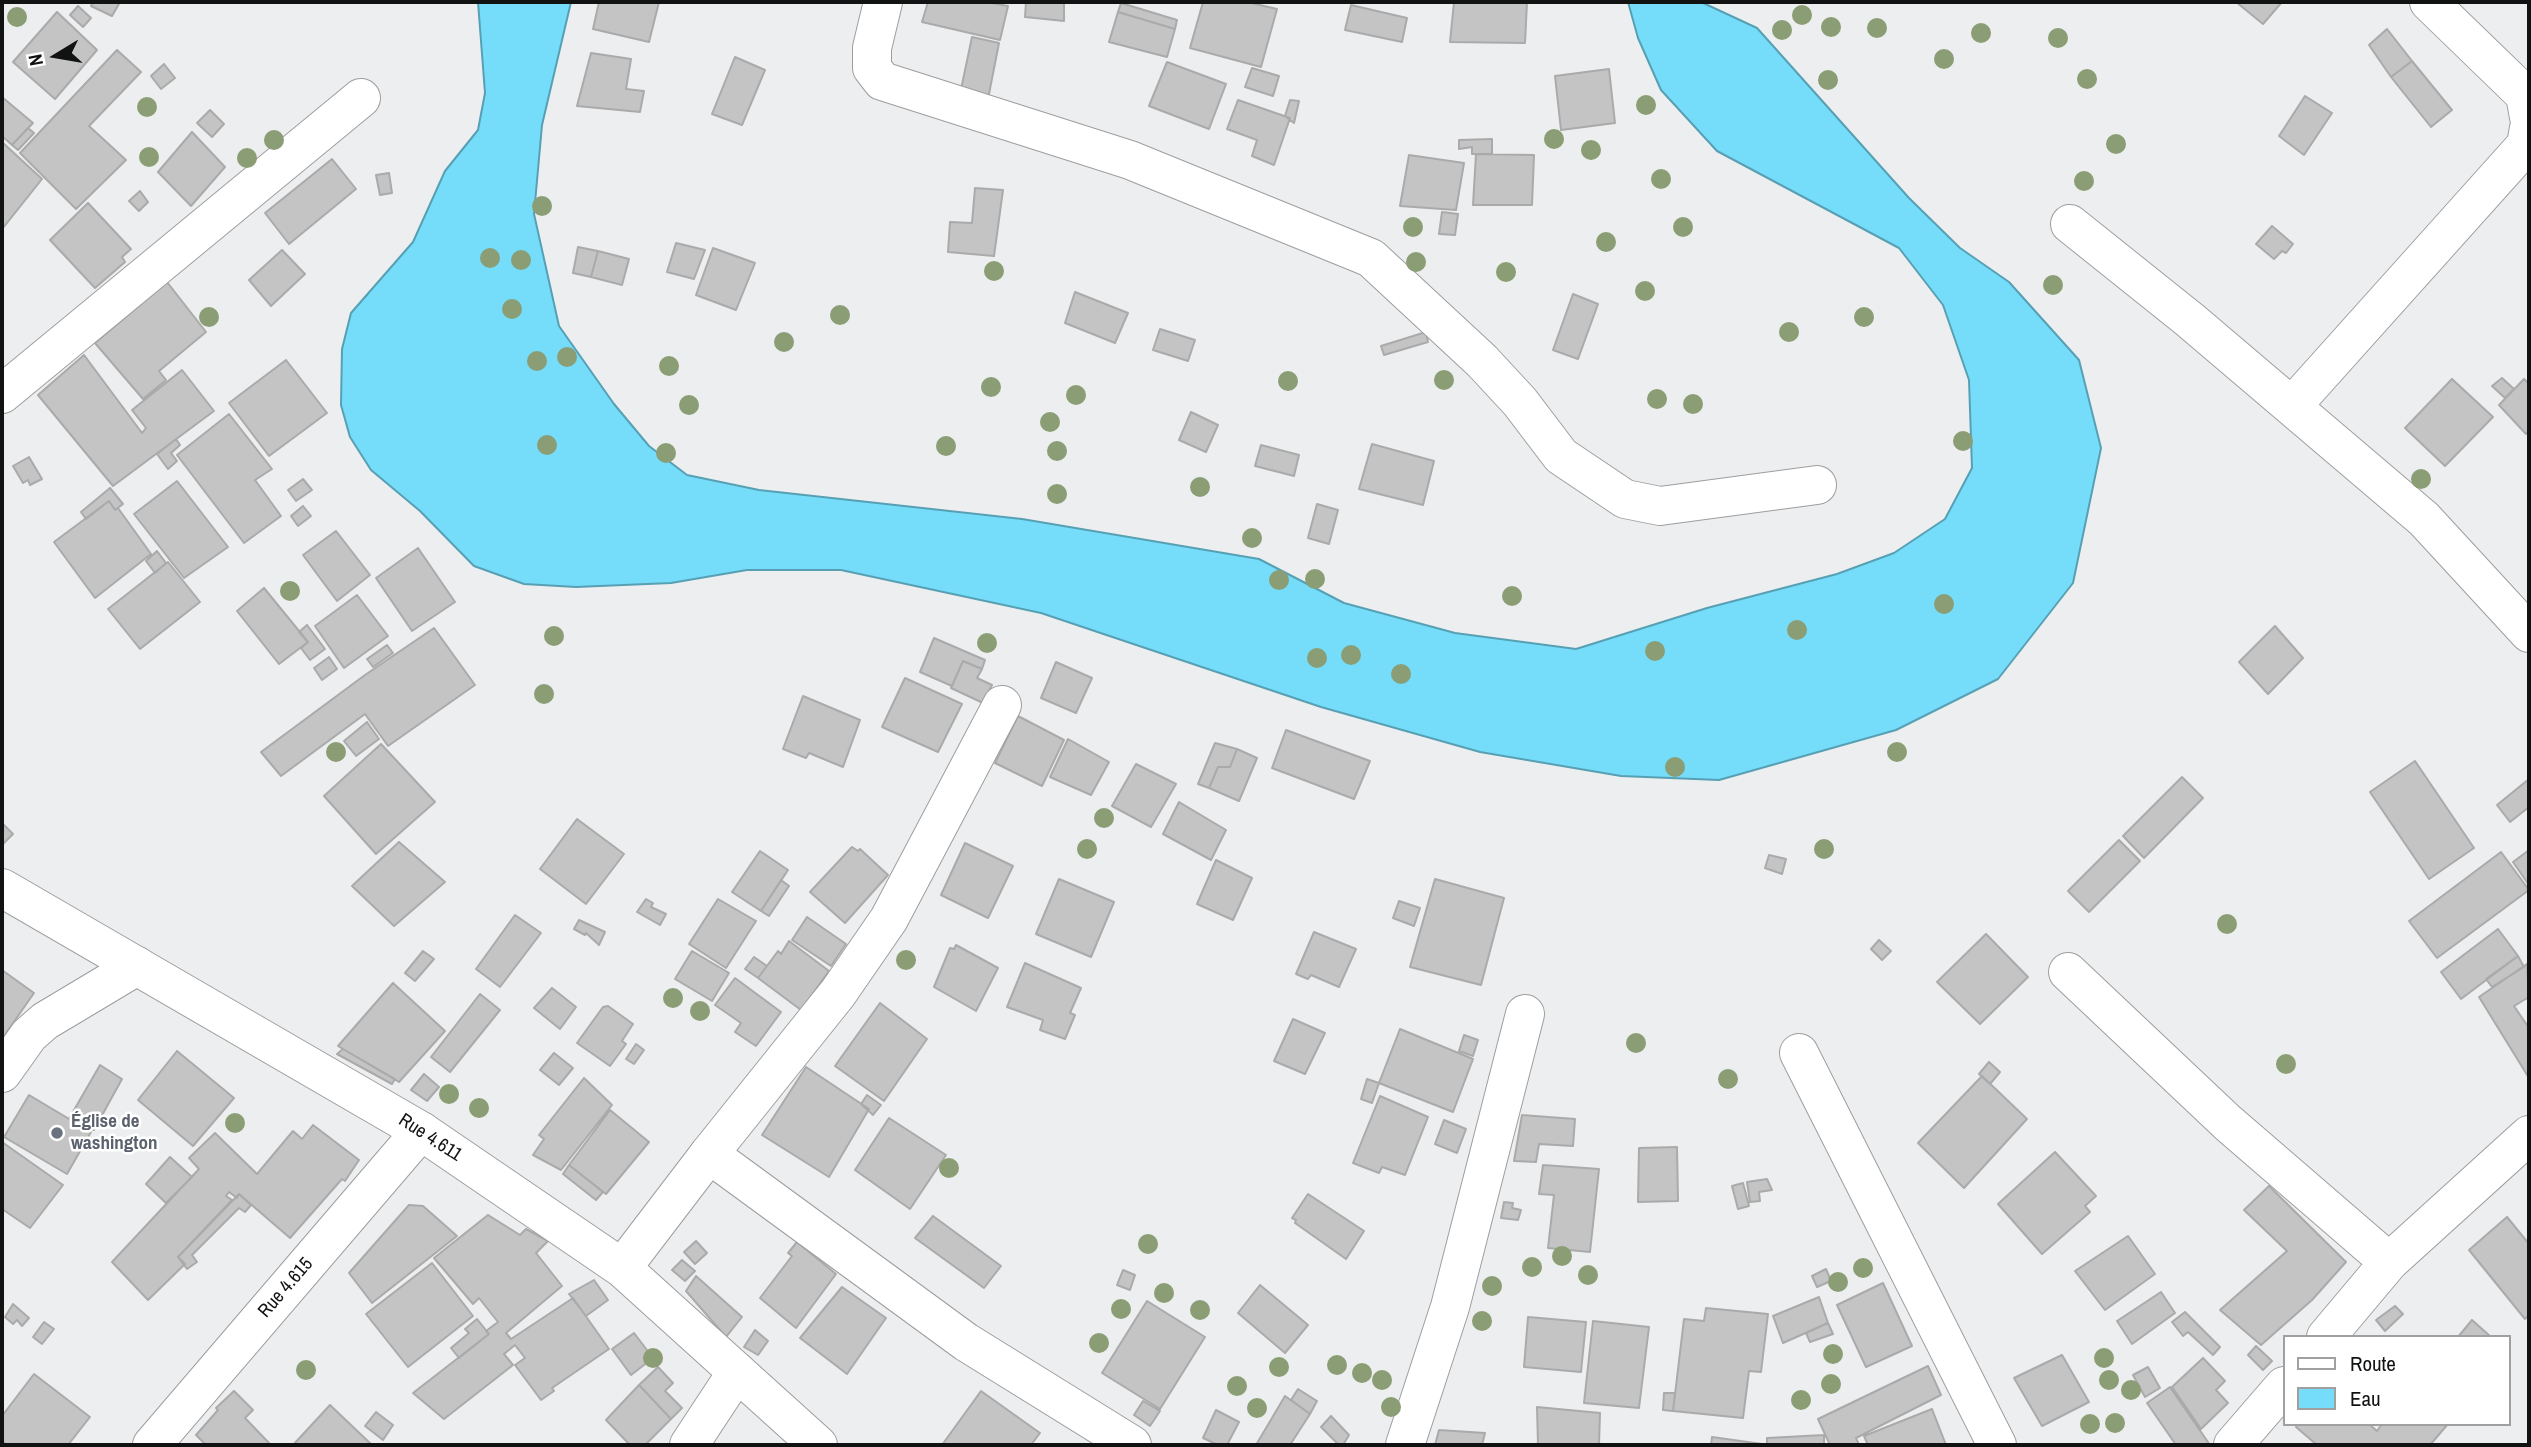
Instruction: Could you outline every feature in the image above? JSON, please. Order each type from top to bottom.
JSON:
[{"type":"street","points":[[883,2],[872,48],[872,68],[882,81],[1130,160],[1371,258],[1482,361],[1520,402],[1561,456],[1625,499],[1660,506],[1817,485]]},
{"type":"street","points":[[2429,2],[2525,94],[2529,117]]},
{"type":"street","points":[[2,394],[361,98]]},
{"type":"street","points":[[2292,406],[2526,145],[2529,128]]},
{"type":"street","points":[[2070,224],[2190,320],[2424,519],[2529,633]]},
{"type":"street","points":[[622,1268],[838,993],[889,919],[1002,705]]},
{"type":"street","name":"Rue 4.611","points":[[2,888],[421,1131],[622,1268],[818,1445]]},
{"type":"street","points":[[2,1073],[29,1035],[45,1021],[137,966]]},
{"type":"street","points":[[2068,972],[2228,1123],[2389,1262]]},
{"type":"street","points":[[1405,1445],[1450,1307],[1525,1014]]},
{"type":"street","points":[[1799,1053],[1997,1445]]},
{"type":"street","name":"Rue 4.615","points":[[152,1445],[421,1131]]},
{"type":"street","points":[[2328,1335],[2389,1262],[2529,1135]]},
{"type":"street","points":[[709,1154],[966,1342],[1132,1445]]},
{"type":"street","points":[[689,1445],[737,1371]]},
{"type":"street","points":[[2234,1445],[2282,1388]]},
{"type":"water","points":[[478,2],[571,2],[542,125],[534,214],[559,326],[614,404],[649,446],[687,475],[759,490],[1022,519],[1259,559],[1344,603],[1455,633],[1576,649],[1707,608],[1837,574],[1894,553],[1945,519],[1972,468],[1969,380],[1943,305],[1899,248],[1717,151],[1661,90],[1638,38],[1628,2],[1701,2],[1757,28],[1909,198],[1960,248],[2009,282],[2079,360],[2101,448],[2073,583],[1998,679],[1896,730],[1719,780],[1621,776],[1480,752],[1321,707],[1041,613],[841,570],[747,570],[671,583],[576,587],[524,584],[474,566],[420,511],[371,470],[350,437],[341,405],[342,349],[351,313],[413,242],[445,171],[478,130],[485,93]]},
{"type":"building","points":[[93,2],[120,2],[112,16],[91,6]]},
{"type":"building","points":[[599,2],[659,2],[649,42],[593,29]]},
{"type":"building","points":[[928,2],[986,2],[1008,6],[1000,40],[922,22]]},
{"type":"building","points":[[1026,2],[1064,2],[1064,21],[1025,17]]},
{"type":"building","points":[[1203,2],[1247,2],[1277,9],[1261,67],[1190,48]]},
{"type":"building","points":[[1454,2],[1527,2],[1525,43],[1450,42]]},
{"type":"building","points":[[2236,2],[2282,2],[2263,24]]},
{"type":"building","points":[[1121,3],[1177,20],[1175,29],[1118,12]]},
{"type":"building","points":[[1351,5],[1407,18],[1402,42],[1345,30]]},
{"type":"building","points":[[78,6],[91,18],[83,27],[70,15]]},
{"type":"building","points":[[57,12],[97,50],[55,99],[13,62]]},
{"type":"building","points":[[1118,12],[1175,29],[1167,57],[1109,42]]},
{"type":"building","points":[[2387,29],[2412,61],[2391,77],[2369,45]]},
{"type":"building","points":[[972,37],[999,43],[988,99],[960,94]]},
{"type":"building","points":[[117,50],[141,72],[89,126],[126,160],[76,209],[20,153]]},
{"type":"building","points":[[591,53],[631,59],[626,89],[644,91],[640,112],[577,106]]},
{"type":"building","points":[[735,57],[765,70],[742,125],[712,114]]},
{"type":"building","points":[[2412,61],[2452,110],[2431,127],[2391,77]]},
{"type":"building","points":[[1167,62],[1226,84],[1209,129],[1149,106]]},
{"type":"building","points":[[164,64],[175,78],[161,89],[151,76]]},
{"type":"building","points":[[1252,68],[1279,76],[1273,96],[1245,87]]},
{"type":"building","points":[[1609,69],[1615,123],[1561,130],[1555,76]]},
{"type":"building","points":[[2305,96],[2332,113],[2304,155],[2279,136]]},
{"type":"building","points":[[2,97],[33,123],[12,145],[2,136]]},
{"type":"building","points":[[1238,100],[1290,118],[1274,165],[1252,156],[1257,140],[1227,129]]},
{"type":"building","points":[[1290,100],[1299,101],[1294,123],[1285,116]]},
{"type":"building","points":[[210,110],[224,124],[212,137],[197,123]]},
{"type":"building","points":[[28,128],[34,133],[18,150],[12,145]]},
{"type":"building","points":[[192,132],[225,167],[191,206],[158,172]]},
{"type":"building","points":[[1492,139],[1492,154],[1472,154],[1472,147],[1459,149],[1459,140]]},
{"type":"building","points":[[2,142],[42,179],[3,228],[2,227]]},
{"type":"building","points":[[1476,154],[1534,155],[1532,205],[1473,205]]},
{"type":"building","points":[[1409,155],[1464,163],[1456,210],[1400,206]]},
{"type":"building","points":[[332,159],[356,189],[289,244],[265,213]]},
{"type":"building","points":[[389,173],[392,193],[380,195],[376,175]]},
{"type":"building","points":[[975,188],[1003,190],[994,256],[948,252],[950,222],[972,223]]},
{"type":"building","points":[[140,191],[148,202],[139,211],[129,201]]},
{"type":"building","points":[[88,203],[131,249],[122,257],[125,262],[95,288],[50,240]]},
{"type":"building","points":[[1442,212],[1458,214],[1455,235],[1439,234]]},
{"type":"building","points":[[2272,226],[2293,244],[2286,253],[2282,251],[2274,259],[2256,244]]},
{"type":"building","points":[[676,243],[705,250],[694,279],[667,272]]},
{"type":"building","points":[[578,247],[598,251],[591,277],[573,273]]},
{"type":"building","points":[[713,248],[755,263],[736,310],[696,295]]},
{"type":"building","points":[[282,250],[305,274],[271,306],[249,280]]},
{"type":"building","points":[[598,251],[629,259],[622,285],[591,277]]},
{"type":"building","points":[[167,282],[206,332],[159,371],[166,380],[143,399],[95,343]]},
{"type":"building","points":[[1075,292],[1128,313],[1115,343],[1065,323]]},
{"type":"building","points":[[1573,294],[1598,304],[1578,359],[1553,350]]},
{"type":"building","points":[[1160,329],[1195,340],[1188,361],[1153,350]]},
{"type":"building","points":[[1426,332],[1428,342],[1384,355],[1381,346]]},
{"type":"building","points":[[84,355],[142,433],[146,428],[132,410],[182,370],[214,411],[113,486],[38,395]]},
{"type":"building","points":[[286,360],[327,413],[269,456],[229,403]]},
{"type":"building","points":[[2502,378],[2514,389],[2505,398],[2492,386]]},
{"type":"building","points":[[2452,379],[2493,417],[2445,466],[2405,428]]},
{"type":"building","points":[[2524,379],[2529,384],[2529,430],[2526,434],[2499,405]]},
{"type":"building","points":[[1191,412],[1218,425],[1206,452],[1179,440]]},
{"type":"building","points":[[229,414],[272,469],[255,480],[281,516],[244,543],[177,455]]},
{"type":"building","points":[[176,439],[180,445],[171,453],[177,461],[168,469],[157,454]]},
{"type":"building","points":[[1372,444],[1434,461],[1423,505],[1359,489]]},
{"type":"building","points":[[1261,445],[1299,455],[1294,476],[1255,466]]},
{"type":"building","points":[[29,457],[42,479],[30,485],[28,480],[23,483],[13,466]]},
{"type":"building","points":[[303,479],[312,490],[296,501],[288,490]]},
{"type":"building","points":[[177,481],[228,547],[184,578],[134,514]]},
{"type":"building","points":[[110,488],[123,504],[115,510],[109,501],[86,519],[81,512]]},
{"type":"building","points":[[109,501],[115,510],[118,508],[151,554],[95,598],[54,542]]},
{"type":"building","points":[[1317,504],[1338,510],[1329,544],[1308,538]]},
{"type":"building","points":[[303,506],[311,516],[298,526],[291,516]]},
{"type":"building","points":[[336,531],[370,575],[337,601],[303,555]]},
{"type":"building","points":[[418,548],[455,602],[412,631],[376,578]]},
{"type":"building","points":[[157,551],[166,563],[155,573],[146,561]]},
{"type":"building","points":[[168,562],[200,602],[140,649],[108,609]]},
{"type":"building","points":[[264,588],[308,642],[279,664],[237,611]]},
{"type":"building","points":[[357,595],[388,636],[344,668],[315,626]]},
{"type":"building","points":[[307,625],[325,649],[310,660],[301,648],[308,642],[299,632]]},
{"type":"building","points":[[2275,626],[2303,658],[2268,694],[2239,662]]},
{"type":"building","points":[[434,628],[475,685],[388,746],[365,714],[281,776],[261,752]]},
{"type":"building","points":[[934,638],[985,660],[982,669],[963,661],[952,686],[920,672]]},
{"type":"building","points":[[387,645],[393,653],[373,667],[367,659]]},
{"type":"building","points":[[329,657],[337,669],[322,680],[314,668]]},
{"type":"building","points":[[963,661],[982,669],[977,678],[992,685],[983,703],[951,688]]},
{"type":"building","points":[[1056,662],[1092,678],[1076,713],[1041,698]]},
{"type":"building","points":[[905,678],[962,704],[938,752],[882,727]]},
{"type":"building","points":[[803,696],[860,720],[843,767],[809,753],[806,758],[783,749]]},
{"type":"building","points":[[1018,716],[1064,740],[1042,786],[995,763]]},
{"type":"building","points":[[367,722],[379,739],[356,756],[344,741]]},
{"type":"building","points":[[1286,730],[1370,761],[1354,799],[1272,768]]},
{"type":"building","points":[[1068,739],[1109,762],[1091,795],[1050,777]]},
{"type":"building","points":[[1215,743],[1237,749],[1230,767],[1218,767],[1209,788],[1198,784]]},
{"type":"building","points":[[381,744],[435,802],[376,854],[324,796]]},
{"type":"building","points":[[1237,749],[1257,758],[1239,801],[1209,788],[1218,767],[1230,767]]},
{"type":"building","points":[[2415,761],[2474,848],[2429,879],[2370,792]]},
{"type":"building","points":[[1136,764],[1176,784],[1151,827],[1112,806]]},
{"type":"building","points":[[2182,777],[2203,798],[2144,858],[2123,836]]},
{"type":"building","points":[[2529,779],[2529,807],[2510,822],[2497,805]]},
{"type":"building","points":[[1179,802],[1226,830],[1211,860],[1163,834]]},
{"type":"building","points":[[577,819],[624,854],[586,904],[540,869]]},
{"type":"building","points":[[4,825],[13,834],[2,845],[2,828]]},
{"type":"building","points":[[2119,840],[2140,861],[2089,912],[2068,891]]},
{"type":"building","points":[[399,842],[445,882],[394,926],[352,886]]},
{"type":"building","points":[[965,843],[1013,866],[988,918],[941,895]]},
{"type":"building","points":[[852,847],[858,851],[860,849],[888,875],[845,923],[810,892]]},
{"type":"building","points":[[2529,850],[2529,885],[2513,862]]},
{"type":"building","points":[[760,851],[788,870],[761,911],[732,892]]},
{"type":"building","points":[[2501,852],[2529,890],[2437,958],[2409,921]]},
{"type":"building","points":[[1769,855],[1786,859],[1782,874],[1765,868]]},
{"type":"building","points":[[1216,860],[1252,878],[1233,920],[1197,904]]},
{"type":"building","points":[[1059,879],[1114,902],[1091,957],[1036,934]]},
{"type":"building","points":[[1435,879],[1504,898],[1481,985],[1410,967]]},
{"type":"building","points":[[781,880],[789,886],[769,916],[761,911]]},
{"type":"building","points":[[646,899],[653,903],[651,907],[666,914],[660,925],[637,912]]},
{"type":"building","points":[[718,899],[756,921],[726,968],[689,944]]},
{"type":"building","points":[[1399,901],[1420,908],[1414,926],[1393,918]]},
{"type":"building","points":[[515,915],[541,933],[500,987],[476,969]]},
{"type":"building","points":[[807,917],[846,944],[831,966],[792,940]]},
{"type":"building","points":[[579,920],[605,932],[599,945],[586,933],[585,935],[574,929]]},
{"type":"building","points":[[2498,929],[2518,956],[2461,999],[2441,972]]},
{"type":"building","points":[[1314,932],[1356,949],[1339,987],[1311,975],[1308,979],[1296,974]]},
{"type":"building","points":[[1986,934],[2028,977],[1980,1024],[1937,982]]},
{"type":"building","points":[[1879,940],[1891,951],[1882,960],[1871,949]]},
{"type":"building","points":[[789,941],[829,971],[801,1010],[758,978],[778,951],[781,954]]},
{"type":"building","points":[[956,945],[998,968],[976,1011],[934,987],[950,948],[954,949]]},
{"type":"building","points":[[423,951],[434,959],[415,981],[405,973]]},
{"type":"building","points":[[692,951],[729,973],[712,1001],[675,979]]},
{"type":"building","points":[[2518,956],[2524,967],[2492,987],[2486,979]]},
{"type":"building","points":[[754,957],[767,966],[758,978],[745,969]]},
{"type":"building","points":[[1025,963],[1081,988],[1070,1013],[1075,1015],[1065,1039],[1040,1030],[1043,1020],[1007,1007]]},
{"type":"building","points":[[2527,964],[2529,997],[2514,1006],[2529,1028],[2529,1078],[2479,997]]},
{"type":"building","points":[[2,970],[34,993],[2,1039]]},
{"type":"building","points":[[735,978],[781,1012],[756,1046],[735,1032],[741,1023],[715,1005]]},
{"type":"building","points":[[393,983],[445,1031],[399,1082],[338,1046]]},
{"type":"building","points":[[552,988],[576,1007],[560,1029],[534,1008]]},
{"type":"building","points":[[480,994],[500,1010],[450,1072],[431,1057]]},
{"type":"building","points":[[880,1003],[927,1039],[884,1101],[835,1066]]},
{"type":"building","points":[[608,1006],[633,1024],[622,1041],[626,1044],[610,1066],[577,1043],[603,1007]]},
{"type":"building","points":[[1293,1019],[1325,1033],[1305,1074],[1274,1061]]},
{"type":"building","points":[[1400,1029],[1473,1059],[1453,1112],[1379,1083]]},
{"type":"building","points":[[1464,1035],[1478,1040],[1473,1056],[1459,1051]]},
{"type":"building","points":[[636,1044],[644,1050],[634,1064],[626,1059]]},
{"type":"building","points":[[343,1049],[395,1079],[392,1084],[337,1054]]},
{"type":"building","points":[[177,1051],[234,1098],[193,1146],[138,1100]]},
{"type":"building","points":[[554,1053],[573,1068],[559,1085],[540,1070]]},
{"type":"building","points":[[1989,1062],[2000,1072],[1990,1084],[1979,1074]]},
{"type":"building","points":[[100,1065],[122,1079],[94,1130],[70,1117]]},
{"type":"building","points":[[806,1067],[869,1109],[829,1177],[762,1135]]},
{"type":"building","points":[[424,1074],[439,1087],[427,1101],[411,1090]]},
{"type":"building","points":[[1982,1076],[2027,1119],[1964,1188],[1918,1143]]},
{"type":"building","points":[[584,1078],[612,1105],[561,1170],[533,1155],[544,1139],[539,1135]]},
{"type":"building","points":[[1367,1079],[1379,1083],[1372,1103],[1361,1099]]},
{"type":"building","points":[[29,1095],[91,1132],[67,1174],[4,1137]]},
{"type":"building","points":[[867,1095],[881,1105],[873,1115],[861,1104]]},
{"type":"building","points":[[1380,1096],[1428,1117],[1405,1175],[1382,1167],[1379,1173],[1353,1163]]},
{"type":"building","points":[[610,1110],[649,1142],[606,1194],[569,1165]]},
{"type":"building","points":[[1522,1115],[1575,1119],[1573,1146],[1539,1144],[1536,1162],[1514,1161]]},
{"type":"building","points":[[889,1118],[946,1155],[910,1209],[855,1170]]},
{"type":"building","points":[[1444,1120],[1466,1129],[1457,1153],[1435,1144]]},
{"type":"building","points":[[313,1125],[359,1160],[345,1181],[342,1179],[290,1238],[239,1194],[237,1198],[229,1192],[226,1196],[232,1200],[178,1257],[185,1264],[148,1300],[112,1262],[199,1169],[189,1158],[215,1133],[257,1174],[293,1131],[302,1139]]},
{"type":"building","points":[[2,1142],[63,1185],[30,1228],[2,1209]]},
{"type":"building","points":[[1677,1147],[1678,1201],[1638,1202],[1639,1148]]},
{"type":"building","points":[[2055,1152],[2096,1196],[2085,1206],[2090,1212],[2042,1254],[1998,1204]]},
{"type":"building","points":[[170,1157],[192,1177],[166,1203],[146,1184]]},
{"type":"building","points":[[569,1165],[603,1192],[596,1200],[563,1174]]},
{"type":"building","points":[[1543,1165],[1599,1169],[1590,1252],[1548,1248],[1554,1195],[1539,1194]]},
{"type":"building","points":[[1767,1179],[1772,1190],[1759,1192],[1760,1201],[1750,1202],[1747,1182]]},
{"type":"building","points":[[1743,1183],[1749,1206],[1738,1209],[1732,1186]]},
{"type":"building","points":[[2269,1186],[2346,1262],[2312,1300],[2261,1345],[2220,1310],[2287,1251],[2244,1210]]},
{"type":"building","points":[[239,1194],[251,1205],[245,1212],[239,1208],[192,1255],[197,1262],[187,1269],[178,1257]]},
{"type":"building","points":[[1308,1194],[1364,1231],[1346,1259],[1295,1223],[1296,1220],[1292,1218]]},
{"type":"building","points":[[1504,1202],[1513,1203],[1512,1208],[1521,1210],[1518,1220],[1501,1218]]},
{"type":"building","points":[[409,1205],[423,1206],[457,1236],[372,1303],[349,1273]]},
{"type":"building","points":[[488,1215],[520,1235],[526,1229],[548,1241],[536,1253],[562,1286],[506,1333],[511,1339],[573,1298],[609,1349],[552,1388],[554,1391],[541,1400],[515,1365],[525,1358],[515,1345],[504,1354],[513,1365],[444,1419],[413,1393],[489,1334],[486,1331],[498,1322],[479,1298],[473,1304],[434,1258]]},
{"type":"building","points":[[933,1216],[1001,1266],[984,1288],[915,1238]]},
{"type":"building","points":[[2507,1217],[2529,1244],[2529,1315],[2525,1319],[2469,1250]]},
{"type":"building","points":[[2128,1236],[2155,1274],[2105,1310],[2075,1271]]},
{"type":"building","points":[[696,1241],[707,1253],[695,1264],[684,1252]]},
{"type":"building","points":[[797,1242],[836,1274],[796,1328],[760,1298],[792,1256],[788,1253]]},
{"type":"building","points":[[682,1260],[695,1271],[685,1281],[672,1270]]},
{"type":"building","points":[[432,1263],[473,1316],[408,1367],[366,1314]]},
{"type":"building","points":[[1826,1269],[1831,1281],[1817,1287],[1812,1276]]},
{"type":"building","points":[[1123,1270],[1135,1275],[1130,1290],[1117,1285]]},
{"type":"building","points":[[696,1276],[742,1317],[726,1337],[686,1291]]},
{"type":"building","points":[[594,1280],[608,1300],[586,1316],[569,1294]]},
{"type":"building","points":[[1883,1283],[1912,1346],[1866,1367],[1837,1305]]},
{"type":"building","points":[[1260,1285],[1308,1325],[1285,1353],[1238,1313]]},
{"type":"building","points":[[842,1287],[886,1318],[847,1374],[800,1338]]},
{"type":"building","points":[[2161,1292],[2175,1313],[2132,1344],[2117,1321]]},
{"type":"building","points":[[1819,1297],[1828,1323],[1783,1343],[1773,1316]]},
{"type":"building","points":[[1147,1301],[1205,1337],[1160,1409],[1102,1373]]},
{"type":"building","points":[[13,1304],[29,1318],[22,1326],[17,1320],[13,1324],[5,1317]]},
{"type":"building","points":[[2395,1306],[2403,1314],[2385,1331],[2376,1320]]},
{"type":"building","points":[[1706,1308],[1768,1314],[1761,1372],[1749,1371],[1743,1418],[1673,1411],[1684,1319],[1704,1321]]},
{"type":"building","points":[[2185,1312],[2220,1347],[2213,1355],[2188,1332],[2183,1336],[2172,1322]]},
{"type":"building","points":[[1528,1317],[1586,1322],[1581,1372],[1524,1367]]},
{"type":"building","points":[[477,1319],[489,1334],[459,1358],[451,1348],[469,1333],[465,1329]]},
{"type":"building","points":[[2472,1320],[2489,1335],[2460,1335]]},
{"type":"building","points":[[1593,1321],[1649,1327],[1639,1408],[1584,1403]]},
{"type":"building","points":[[44,1322],[54,1329],[42,1344],[33,1337]]},
{"type":"building","points":[[1828,1323],[1833,1334],[1810,1342],[1806,1333]]},
{"type":"building","points":[[755,1330],[768,1341],[758,1355],[744,1347]]},
{"type":"building","points":[[634,1333],[653,1358],[631,1375],[612,1349]]},
{"type":"building","points":[[2256,1346],[2272,1361],[2263,1370],[2248,1355]]},
{"type":"building","points":[[2062,1355],[2089,1402],[2042,1426],[2014,1378]]},
{"type":"building","points":[[2203,1358],[2225,1381],[2216,1390],[2228,1403],[2201,1429],[2172,1387]]},
{"type":"building","points":[[1928,1366],[1941,1395],[1856,1438],[1859,1445],[1830,1445],[1818,1419]]},
{"type":"building","points":[[658,1367],[673,1383],[665,1391],[682,1408],[671,1419],[639,1385]]},
{"type":"building","points":[[2148,1367],[2160,1388],[2145,1397],[2133,1375]]},
{"type":"building","points":[[34,1374],[90,1417],[68,1445],[7,1445],[2,1441],[2,1416]]},
{"type":"building","points":[[639,1385],[671,1419],[645,1445],[630,1445],[606,1420]]},
{"type":"building","points":[[2170,1387],[2210,1445],[2176,1445],[2147,1403]]},
{"type":"building","points":[[1298,1389],[1317,1401],[1310,1414],[1291,1400]]},
{"type":"building","points":[[234,1391],[253,1410],[245,1418],[269,1443],[267,1445],[206,1445],[196,1435],[218,1410],[216,1408]]},
{"type":"building","points":[[981,1391],[1040,1433],[1031,1445],[942,1445]]},
{"type":"building","points":[[1664,1393],[1675,1393],[1673,1411],[1663,1410]]},
{"type":"building","points":[[1285,1396],[1310,1414],[1290,1445],[1256,1445]]},
{"type":"building","points":[[1143,1401],[1160,1411],[1150,1426],[1134,1415]]},
{"type":"building","points":[[330,1405],[372,1445],[293,1445]]},
{"type":"building","points":[[1537,1407],[1600,1413],[1599,1445],[1538,1445]]},
{"type":"building","points":[[1932,1409],[1946,1445],[1868,1445],[1864,1436]]},
{"type":"building","points":[[1216,1410],[1239,1422],[1227,1445],[1218,1445],[1203,1438]]},
{"type":"building","points":[[376,1412],[393,1425],[383,1440],[365,1426]]},
{"type":"building","points":[[1331,1416],[1349,1435],[1343,1445],[1339,1445],[1321,1427]]},
{"type":"building","points":[[2371,1426],[2377,1431],[2381,1426],[2446,1426],[2430,1445],[2317,1445],[2296,1427]]},
{"type":"building","points":[[1439,1430],[1485,1433],[1482,1445],[1435,1445]]},
{"type":"building","points":[[1824,1435],[1824,1445],[1767,1445],[1767,1438]]},
{"type":"building","points":[[1712,1437],[1762,1444],[1711,1445]]},
{"type":"place","name":"Église de washington","points":[[57,1133]]}]
